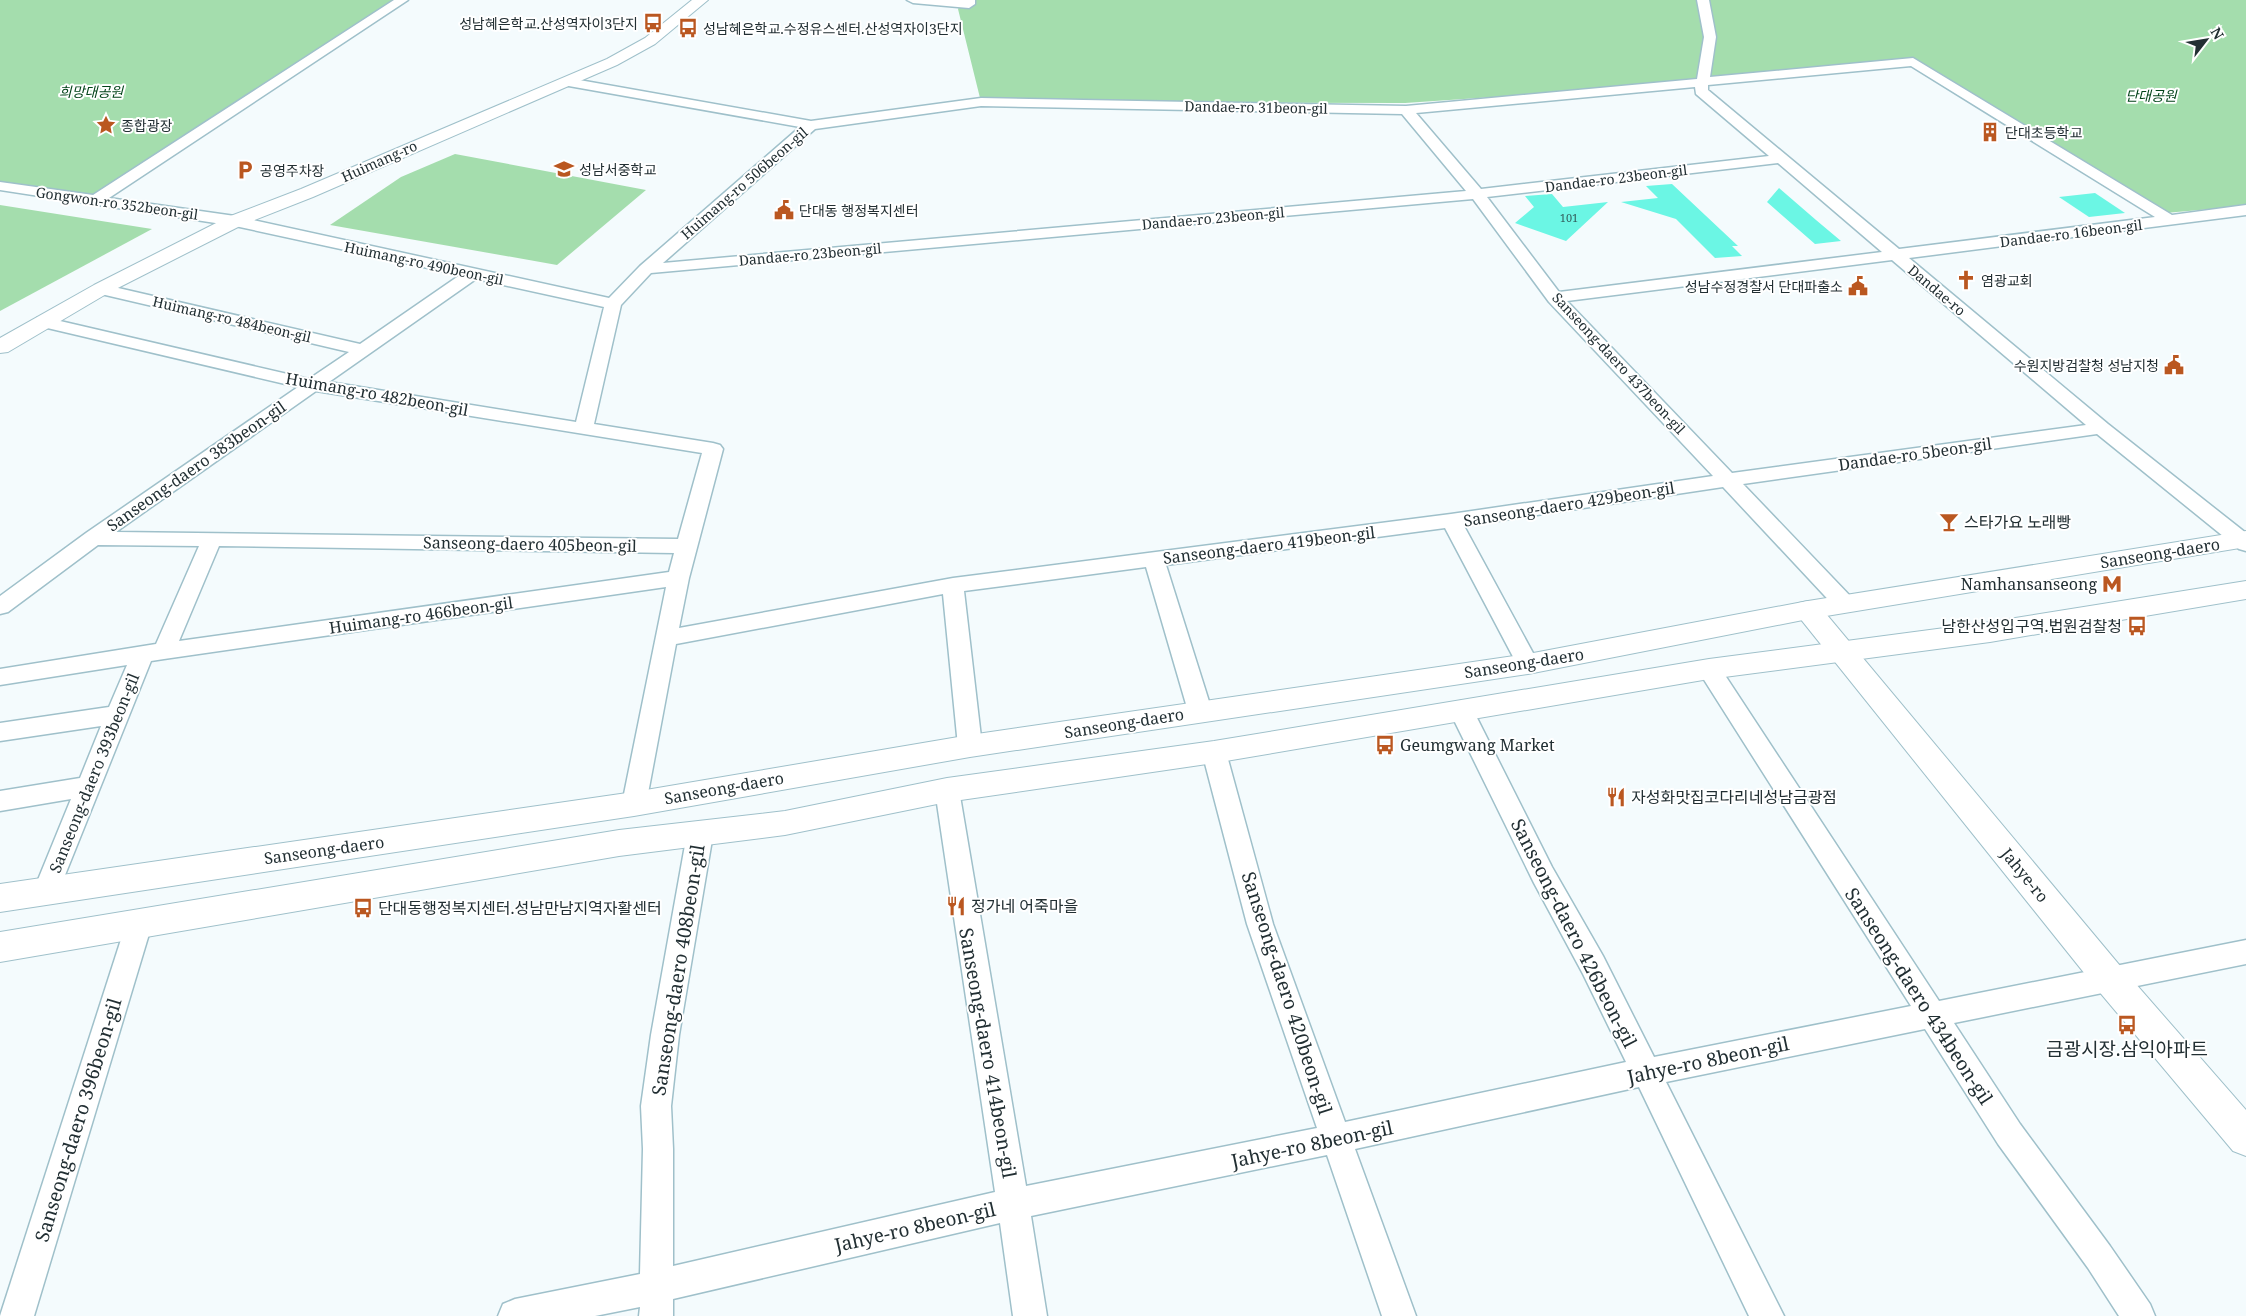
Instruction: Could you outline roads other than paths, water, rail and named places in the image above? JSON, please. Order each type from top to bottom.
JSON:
[{"type":"main road","name":"Huimang-ro","points":[[0,347],[101,289],[235,221],[307,193],[435,136],[568,82],[639,48],[701,0]]},
{"type":"main road","name":"Sanseong-daero","points":[[0,898],[634,804],[970,746],[1528,664],[1808,610],[2244,541]]},
{"type":"main road","points":[[0,947],[620,843],[785,823],[947,790],[1214,752],[1709,669],[1844,653],[1919,640],[1990,632],[2246,590]]},
{"type":"main road","name":"Jahye-ro","points":[[1808,610],[2109,978],[2246,1138]]},
{"type":"street","points":[[96,200],[402,0]]},
{"type":"street","points":[[913,0],[969,2]]},
{"type":"street","points":[[1701,83],[1710,37],[1703,0]]},
{"type":"street","name":"Dandae-ro 31beon-gil","points":[[811,125],[981,102],[1406,110],[1913,62],[2170,220]]},
{"type":"street","name":"Huimang-ro 506beon-gil","points":[[568,82],[811,125]]},
{"type":"street","name":"Dandae-ro","points":[[1701,83],[1701,90],[1780,159],[2101,428],[2244,541]]},
{"type":"street","name":"Sanseong-daero 437beon-gil","points":[[1406,110],[1477,194],[1555,298],[1729,480],[1809,569],[1845,604]]},
{"type":"street","name":"Huimang-ro 506beon-gil","points":[[613,304],[646,270],[811,125]]},
{"type":"street","name":"Dandae-ro 23beon-gil","points":[[646,270],[1477,194],[1780,159]]},
{"type":"street","name":"Gongwon-ro 352beon-gil","points":[[0,186],[235,221]]},
{"type":"street","name":"Dandae-ro 16beon-gil","points":[[1555,298],[2246,210]]},
{"type":"street","name":"Huimang-ro 490beon-gil","points":[[235,221],[613,304]]},
{"type":"street","name":"Sanseong-daero 383beon-gil","points":[[0,607],[93,538],[472,274]]},
{"type":"street","name":"Huimang-ro 484beon-gil","points":[[101,289],[364,350]]},
{"type":"street","points":[[584,428],[613,304]]},
{"type":"street","name":"Huimang-ro 482beon-gil","points":[[43,322],[312,385],[713,449],[687,546]]},
{"type":"street","name":"Dandae-ro 5beon-gil","points":[[1729,480],[2101,428]]},
{"type":"street","name":"Sanseong-daero 429beon-gil","points":[[1528,664],[1451,521],[1729,480]]},
{"type":"street","name":"Sanseong-daero 419beon-gil","points":[[1200,711],[1154,560],[1451,521]]},
{"type":"street","name":"Sanseong-daero 383beon-gil","points":[[93,538],[373,541]]},
{"type":"street","points":[[153,653],[212,539]]},
{"type":"street","name":"Sanseong-daero 405beon-gil","points":[[373,541],[687,546]]},
{"type":"street","points":[[634,804],[665,638],[687,546]]},
{"type":"street","points":[[665,638],[953,585],[1154,560]]},
{"type":"street","name":"Huimang-ro 466beon-gil","points":[[0,677],[153,653],[678,578]]},
{"type":"street","points":[[953,585],[970,746]]},
{"type":"street","name":"Sanseong-daero 393beon-gil","points":[[46,892],[118,715],[153,653]]},
{"type":"street","name":"Sanseong-daero 434beon-gil","points":[[1709,669],[2009,1134],[2099,1258],[2138,1316]]},
{"type":"street","name":"Sanseong-daero 426beon-gil","points":[[1461,710],[1544,875],[1593,965],[1767,1316]]},
{"type":"street","points":[[0,732],[118,715]]},
{"type":"street","name":"Sanseong-daero 420beon-gil","points":[[1214,752],[1260,924],[1399,1316]]},
{"type":"street","points":[[0,801],[89,786]]},
{"type":"street","name":"Sanseong-daero 414beon-gil","points":[[947,790],[975,981],[1014,1204],[1030,1316]]},
{"type":"street","name":"Sanseong-daero 408beon-gil","points":[[656,1316],[658,1149],[656,1106],[665,1035],[700,834]]},
{"type":"street","name":"Sanseong-daero 396beon-gil","points":[[17,1316],[139,924]]},
{"type":"street","name":"Jahye-ro 8beon-gil","points":[[515,1316],[655,1287],[1014,1204],[1335,1139],[1646,1072],[2246,952]]},
{"type":"place","name":"성남혜은학교.산성역자이3단지","points":[[653,23]]},
{"type":"place","name":"성남혜은학교.수정유스센터.산성역자이3단지","points":[[688,28]]},
{"type":"place","name":"종합광장","points":[[106,125]]},
{"type":"place","name":"단대초등학교","points":[[1990,132]]},
{"type":"place","name":"성남서중학교","points":[[564,169]]},
{"type":"place","name":"공영주차장","points":[[245,170]]},
{"type":"place","name":"단대동 행정복지센터","points":[[784,210]]},
{"type":"place","name":"염광교회","points":[[1966,280]]},
{"type":"place","name":"성남수정경찰서 단대파출소","points":[[1858,286]]},
{"type":"place","name":"수원지방검찰청 성남지청","points":[[2174,365]]},
{"type":"place","name":"스타가요 노래빵","points":[[1949,522]]},
{"type":"place","name":"Namhansanseong","points":[[2112,584]]},
{"type":"place","name":"남한산성입구역.법원검찰청","points":[[2137,626]]},
{"type":"place","name":"Geumgwang Market","points":[[1385,745]]},
{"type":"place","name":"자성화맛집코다리네성남금광점","points":[[1616,797]]},
{"type":"place","name":"정가네 어죽마을","points":[[956,906]]},
{"type":"place","name":"단대동행정복지센터.성남만남지역자활센터","points":[[363,908]]},
{"type":"place","name":"금광시장.삼익아파트","points":[[2127,1025]]},
{"type":"park label","name":"희망대공원","points":[[91,91]]},
{"type":"park label","name":"단대공원","points":[[2151,95]]}]
